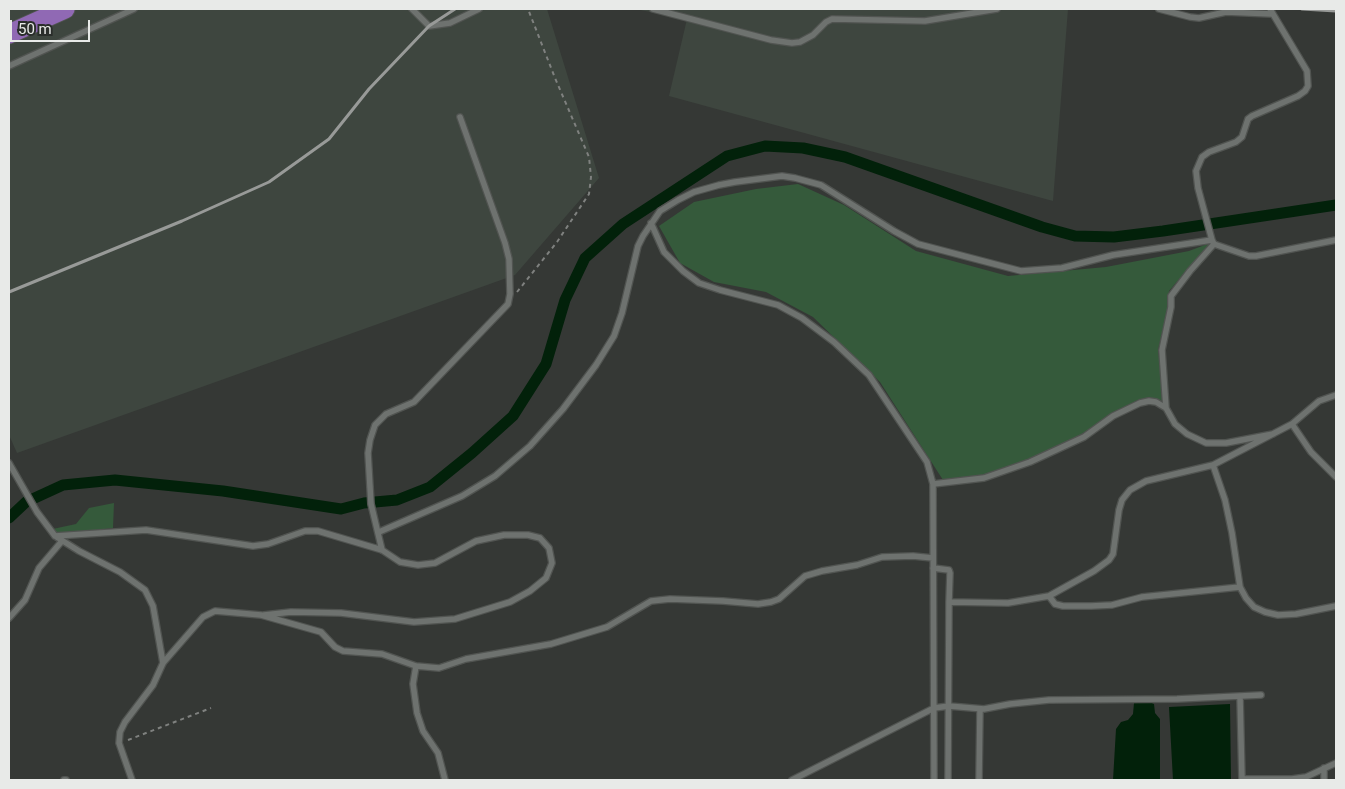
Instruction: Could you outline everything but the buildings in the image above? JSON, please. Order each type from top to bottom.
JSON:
[{"type":"highway","points":[[9,34],[65,9]]},
{"type":"lane","points":[[9,66],[134,9]]},
{"type":"lane","points":[[412,9],[429,26],[450,23],[479,9]]},
{"type":"lane","points":[[653,9],[771,40],[792,43],[800,42],[832,19],[924,21],[997,9]]},
{"type":"lane","points":[[1158,9],[1199,18],[1226,12],[1271,11],[1304,65],[1309,80],[1305,91],[1298,96],[1248,119],[1242,137],[1236,142],[1209,152],[1202,157],[1196,171],[1202,203],[1213,242]]},
{"type":"lane","points":[[382,550],[370,494],[368,453],[375,425],[386,414],[414,402],[508,304],[511,287],[509,259],[505,243],[460,117]]},
{"type":"lane","points":[[379,532],[462,496],[495,476],[530,446],[563,409],[596,365],[614,336],[622,313],[638,246],[651,223],[660,212],[694,192],[719,185],[782,176],[795,178],[821,185],[918,244],[1020,271],[1062,268],[1113,255],[1213,242],[1249,256],[1256,256],[1336,240]]},
{"type":"lane","points":[[651,223],[664,252],[683,271],[699,283],[778,305],[802,318],[834,342],[869,375],[927,462],[934,484],[934,780]]},
{"type":"lane","points":[[1213,242],[1171,296],[1171,307],[1162,350],[1166,408],[1175,424],[1186,434],[1206,443],[1226,443],[1273,434]]},
{"type":"lane","points":[[949,602],[1008,602],[1049,596],[1094,571],[1114,554],[1122,500],[1130,490],[1146,481],[1214,465],[1292,424],[1319,402],[1336,395]]},
{"type":"lane","points":[[934,484],[984,478],[1030,462],[1084,437],[1113,416],[1140,403],[1156,402],[1166,408]]},
{"type":"lane","points":[[1292,424],[1310,452],[1336,477]]},
{"type":"lane","points":[[9,462],[37,512],[55,536],[120,572],[145,590],[153,606],[163,663]]},
{"type":"lane","points":[[1214,465],[1227,508],[1240,587],[1246,598],[1254,607],[1278,615],[1296,614],[1336,606]]},
{"type":"lane","points":[[55,536],[146,530],[253,546],[268,544],[305,531],[318,531],[382,550],[408,565],[435,563],[476,541],[504,535],[528,535],[540,538],[549,548],[552,563],[546,578],[530,591],[510,602],[454,619],[414,622],[341,613],[291,612],[261,615]]},
{"type":"lane","points":[[9,618],[25,600],[39,568],[62,541]]},
{"type":"lane","points":[[130,780],[119,743],[120,732],[125,722],[153,686],[163,663],[203,617],[210,613],[222,611],[261,615],[321,632],[343,651],[390,656],[416,666],[439,668],[466,659],[551,644],[607,627],[651,602],[663,599],[758,604],[779,599],[805,576],[857,565],[882,557],[913,556],[933,558]]},
{"type":"lane","points":[[933,568],[949,570],[950,573],[948,780]]},
{"type":"lane","points":[[1049,596],[1055,604],[1063,606],[1091,606],[1112,605],[1142,596],[1240,587]]},
{"type":"lane","points":[[416,666],[413,684],[417,713],[423,731],[438,753],[445,780]]},
{"type":"lane","points":[[792,780],[934,708],[949,706],[980,709],[1049,700],[1178,699],[1261,695]]},
{"type":"lane","points":[[1240,696],[1242,780],[1306,777],[1336,762]]},
{"type":"lane","points":[[979,780],[980,709]]},
{"type":"lane","points":[[1324,768],[1324,780]]},
{"type":"path","points":[[508,304],[557,242],[589,194],[591,177],[588,158],[528,9]]},
{"type":"path","points":[[119,743],[211,708]]},
{"type":"shaded area","points":[[9,9],[547,9],[599,178],[515,275],[17,453],[9,435]]},
{"type":"shaded area","points":[[635,9],[1068,9],[1053,201],[669,96],[687,19]]},
{"type":"shaded area","points":[[798,184],[844,205],[916,251],[1008,276],[1106,267],[1189,251],[1210,243],[1169,291],[1168,307],[1158,350],[1164,401],[1147,398],[1136,401],[1080,435],[1028,460],[983,476],[943,480],[880,382],[813,317],[766,292],[714,282],[680,263],[659,226],[694,202],[756,189]]},
{"type":"shaded area","points":[[114,503],[113,528],[52,535],[48,530],[76,524],[89,508]]},
{"type":"shaded area","points":[[1147,701],[1154,704],[1155,713],[1160,719],[1160,780],[1113,780],[1116,729],[1121,722],[1128,720],[1133,714],[1134,703]]},
{"type":"shaded area","points":[[1230,704],[1231,780],[1173,780],[1169,707]]},
{"type":"waterway","points":[[9,518],[26,502],[63,485],[115,480],[223,491],[341,509],[364,503],[397,500],[430,487],[513,416],[546,364],[565,300],[585,258],[623,224],[727,156],[765,146],[803,148],[845,157],[1042,227],[1075,236],[1114,237],[1336,205]]},
{"type":"railway","points":[[9,292],[182,221],[269,182],[329,139],[369,89],[429,26],[455,9]]},
{"type":"railway","points":[[1302,9],[1336,11]]}]
